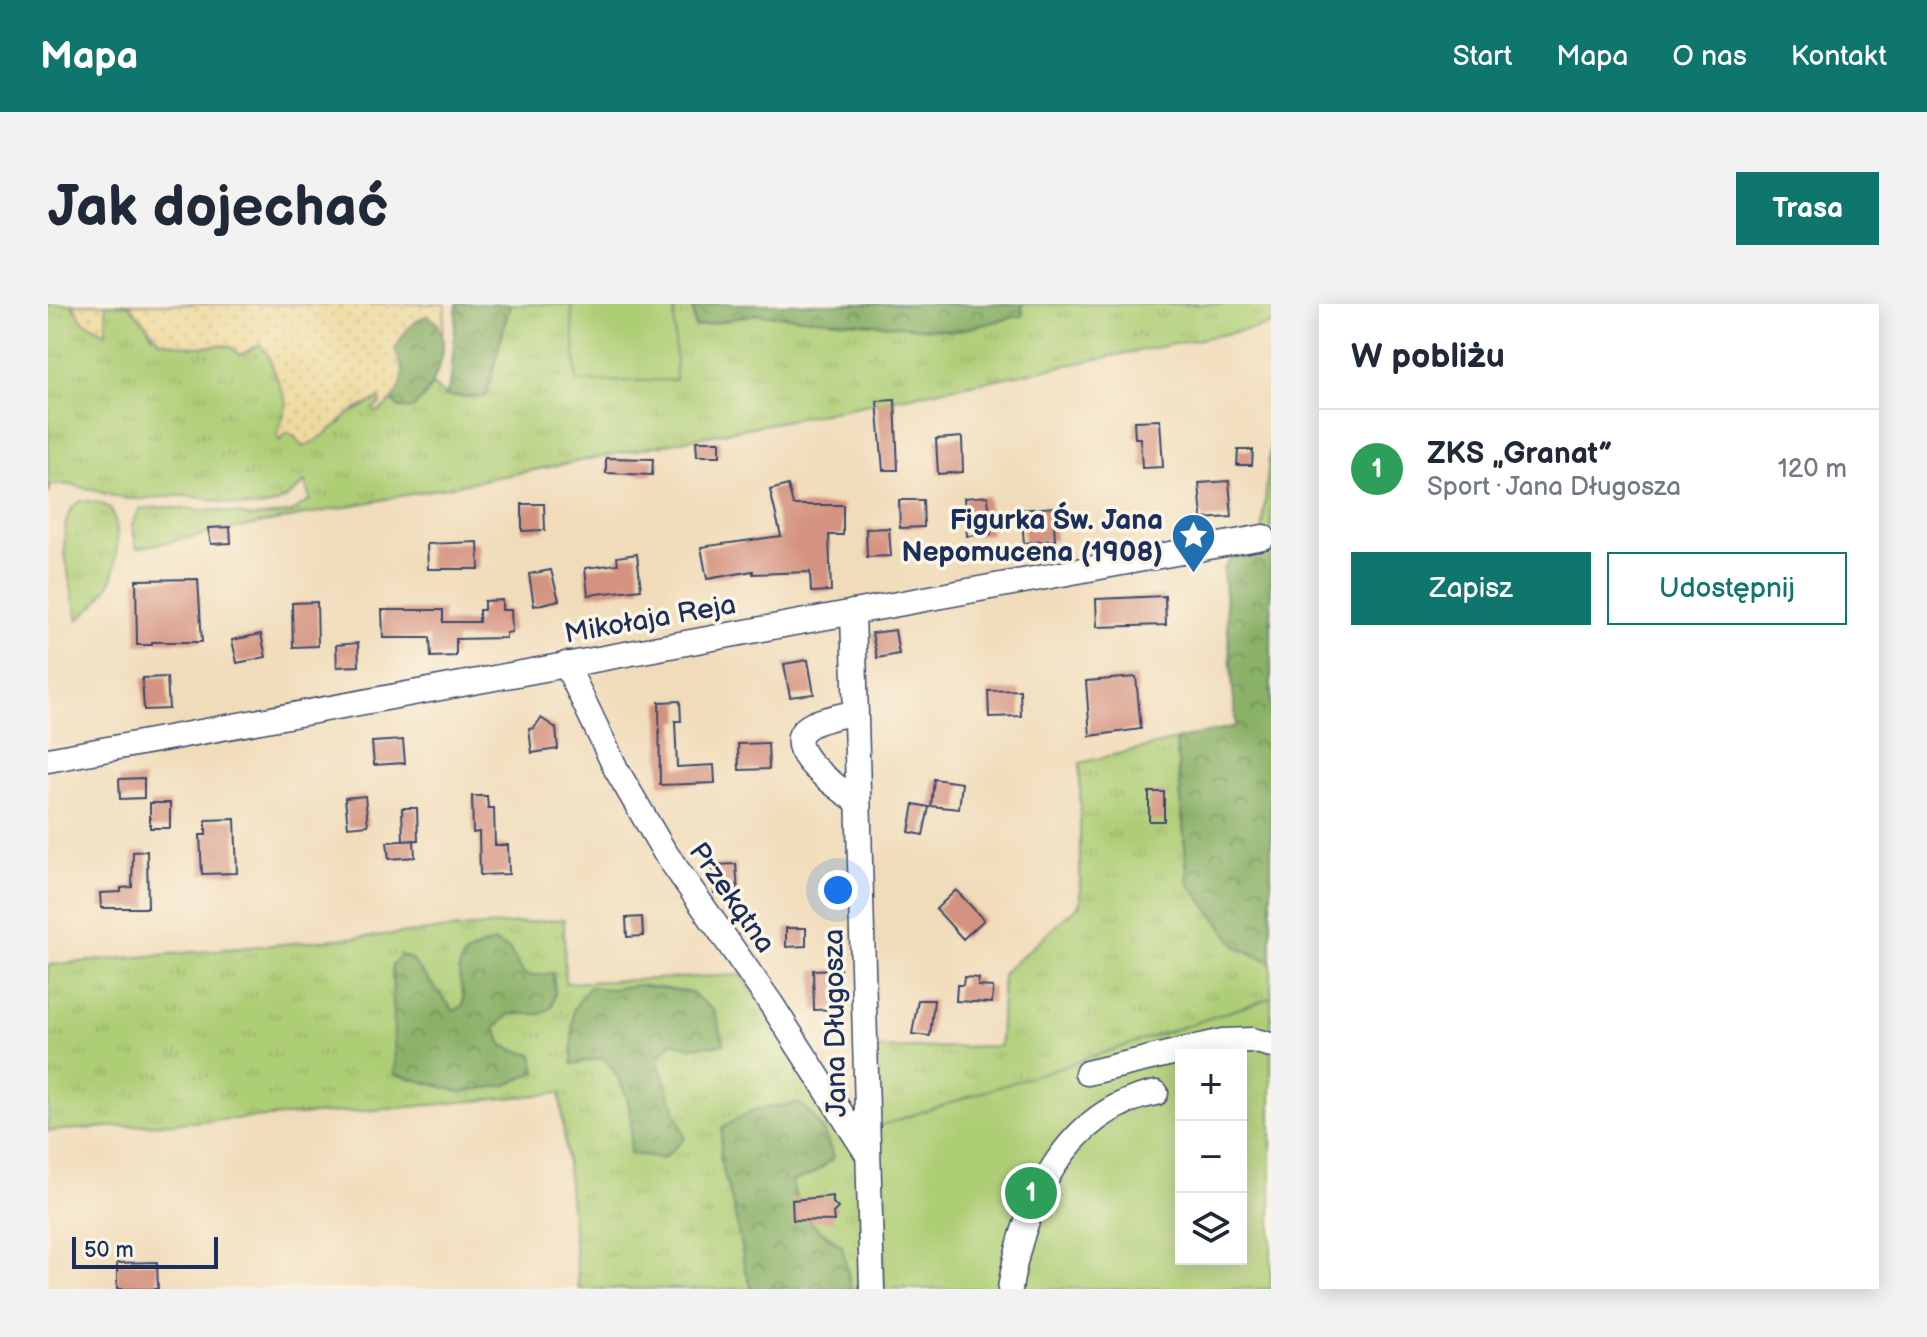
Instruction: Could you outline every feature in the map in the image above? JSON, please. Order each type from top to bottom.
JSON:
[{"type":"street","name":"Mikołaja Reja","points":[[48,760],[1263,537]]},
{"type":"street","name":"Jana Długosza","points":[[853,612],[872,1289]]},
{"type":"street","name":"Przekątna","points":[[566,664],[616,769],[664,851],[772,1005],[867,1154]]},
{"type":"street","points":[[856,712],[812,724],[800,742],[811,766],[858,802]]},
{"type":"street","points":[[1087,1073],[1223,1041],[1252,1040],[1271,1045]]},
{"type":"street","points":[[1010,1289],[1014,1266],[1039,1193],[1067,1145],[1105,1112],[1130,1100],[1156,1093]]},
{"type":"green space","points":[[48,304],[73,304],[73,308],[106,332],[106,304],[128,304],[143,319],[152,335],[193,347],[260,344],[268,355],[287,404],[277,436],[289,433],[296,437],[340,424],[347,415],[380,398],[380,411],[392,401],[400,408],[425,397],[432,385],[446,396],[486,397],[510,304],[692,304],[695,327],[756,314],[956,331],[1023,315],[1022,304],[1271,304],[1271,325],[137,548],[132,525],[140,509],[163,507],[220,511],[254,517],[290,513],[310,500],[305,482],[277,503],[249,507],[185,496],[130,499],[61,484],[51,485],[48,495]]},
{"type":"green space","points":[[457,304],[510,304],[486,397],[446,396],[451,379]]},
{"type":"green space","points":[[571,304],[674,304],[676,380],[577,382]]},
{"type":"green space","points":[[692,304],[1022,304],[1023,315],[956,331],[756,314],[695,327]]},
{"type":"green space","points":[[428,315],[442,337],[440,363],[429,388],[413,409],[400,408],[392,401],[401,381],[395,350],[408,327]]},
{"type":"green space","points":[[1271,435],[1271,551],[1261,548]]},
{"type":"green space","points":[[80,501],[100,503],[111,511],[116,524],[117,544],[114,571],[108,587],[78,620],[64,539],[71,510]]},
{"type":"green space","points":[[1261,548],[1271,551],[1271,962],[1237,947],[1188,882],[1176,740],[1236,726],[1223,569],[1235,553]]},
{"type":"green space","points":[[1176,740],[1188,882],[1237,947],[1271,962],[1271,1013],[1083,1067],[878,1289],[868,1049],[1000,1046],[1003,973],[1080,904],[1080,763]]},
{"type":"green space","points":[[564,919],[565,983],[742,975],[858,1156],[867,1289],[579,1289],[560,1093],[376,1110],[48,1131],[48,965]]},
{"type":"green space","points":[[494,942],[509,949],[524,974],[553,973],[555,992],[552,1007],[541,1014],[509,1014],[495,1028],[503,1046],[533,1055],[536,1072],[507,1085],[460,1092],[395,1074],[392,965],[401,955],[411,959],[454,1011],[463,1005],[460,964],[473,950]]},
{"type":"green space","points":[[637,985],[691,992],[715,1012],[724,1044],[690,1047],[672,1042],[657,1058],[685,1138],[663,1159],[630,1153],[628,1102],[620,1081],[604,1058],[572,1064],[573,1010],[589,987],[611,989]]},
{"type":"green space","points":[[1271,998],[1271,1289],[884,1289],[879,1126]]},
{"type":"green space","points":[[799,1103],[820,1127],[833,1157],[815,1172],[792,1181],[794,1193],[808,1220],[842,1246],[851,1289],[752,1289],[745,1269],[734,1209],[720,1160],[722,1128],[753,1110]]},
{"type":"sand","points":[[73,304],[106,304],[106,333],[83,321]]},
{"type":"sand","points":[[128,304],[445,304],[442,338],[438,323],[428,315],[416,321],[401,338],[395,350],[402,369],[402,382],[391,401],[375,412],[373,409],[381,403],[380,398],[357,409],[326,434],[303,447],[292,434],[286,433],[280,441],[277,436],[287,404],[268,355],[260,344],[240,355],[229,345],[193,347],[160,341]]},
{"type":"building","points":[[895,400],[898,470],[883,470],[877,401]]},
{"type":"building","points":[[1160,420],[1163,467],[1142,468],[1140,438],[1135,438],[1134,421]]},
{"type":"building","points":[[962,437],[963,472],[938,474],[936,439]]},
{"type":"building","points":[[696,441],[720,441],[720,456],[697,456]]},
{"type":"building","points":[[1238,450],[1253,450],[1252,465],[1237,465]]},
{"type":"building","points":[[606,458],[653,459],[652,475],[606,473]]},
{"type":"building","points":[[1229,481],[1232,517],[1202,519],[1199,483]]},
{"type":"building","points":[[788,485],[793,505],[843,505],[843,535],[829,535],[831,591],[811,592],[810,572],[753,574],[753,571],[707,579],[701,547],[781,536],[770,490]]},
{"type":"building","points":[[988,496],[991,534],[967,536],[964,498]]},
{"type":"building","points":[[899,500],[923,500],[924,527],[900,528]]},
{"type":"building","points":[[522,504],[544,504],[545,530],[522,531]]},
{"type":"building","points":[[1053,507],[1055,540],[1024,543],[1021,510]]},
{"type":"building","points":[[230,527],[231,543],[211,544],[208,528]]},
{"type":"building","points":[[889,528],[891,556],[867,557],[866,529]]},
{"type":"building","points":[[478,542],[479,569],[428,569],[427,544]]},
{"type":"building","points":[[637,554],[641,589],[588,595],[585,568],[618,564],[617,557]]},
{"type":"building","points":[[551,570],[559,600],[534,606],[529,574]]},
{"type":"building","points":[[198,579],[202,642],[137,645],[136,580]]},
{"type":"building","points":[[1165,596],[1166,625],[1097,627],[1096,599]]},
{"type":"building","points":[[502,600],[502,610],[511,610],[512,632],[506,633],[506,638],[456,639],[456,656],[431,657],[430,638],[383,638],[382,610],[443,610],[443,622],[479,622],[479,610],[484,610],[484,601]]},
{"type":"building","points":[[317,602],[318,646],[293,647],[292,603]]},
{"type":"building","points":[[895,630],[899,654],[877,658],[872,633]]},
{"type":"building","points":[[261,634],[266,657],[237,663],[232,640]]},
{"type":"building","points":[[358,643],[359,666],[337,667],[336,645]]},
{"type":"building","points":[[808,660],[814,694],[790,697],[784,664]]},
{"type":"building","points":[[167,677],[169,709],[144,710],[142,678]]},
{"type":"building","points":[[1136,677],[1141,729],[1090,736],[1086,681]]},
{"type":"building","points":[[1020,690],[1021,716],[989,717],[988,691]]},
{"type":"building","points":[[680,701],[681,721],[675,721],[677,767],[714,765],[715,783],[660,785],[659,702]]},
{"type":"building","points":[[541,718],[556,728],[558,749],[532,753],[529,729],[534,728]]},
{"type":"building","points":[[403,740],[405,763],[374,765],[372,742]]},
{"type":"building","points":[[768,743],[769,769],[739,770],[738,744]]},
{"type":"building","points":[[144,778],[144,798],[120,799],[119,779]]},
{"type":"building","points":[[934,779],[962,783],[959,809],[931,806]]},
{"type":"building","points":[[1149,792],[1164,792],[1164,821],[1149,821]]},
{"type":"building","points":[[365,796],[368,825],[348,827],[345,798]]},
{"type":"building","points":[[472,796],[487,796],[488,808],[494,808],[495,845],[508,845],[509,874],[480,875],[479,832],[473,833]]},
{"type":"building","points":[[150,803],[170,803],[170,828],[150,828]]},
{"type":"building","points":[[914,804],[929,807],[923,835],[909,832]]},
{"type":"building","points":[[402,808],[417,808],[418,840],[403,841]]},
{"type":"building","points":[[235,819],[237,873],[202,874],[200,835],[206,835],[206,820]]},
{"type":"building","points":[[414,840],[415,857],[389,859],[387,842]]},
{"type":"building","points":[[147,851],[148,908],[101,908],[100,893],[121,892],[121,888],[132,887],[133,852]]},
{"type":"building","points":[[736,864],[738,892],[714,893],[713,865]]},
{"type":"building","points":[[956,890],[984,920],[963,939],[936,909]]},
{"type":"building","points":[[642,917],[643,936],[627,937],[626,918]]},
{"type":"building","points":[[786,928],[806,928],[806,946],[786,947]]},
{"type":"building","points":[[840,969],[841,1009],[814,1010],[813,970]]},
{"type":"building","points":[[964,977],[979,978],[978,986],[993,987],[992,1003],[956,1001],[957,985],[963,985]]},
{"type":"building","points":[[918,1000],[934,1000],[930,1036],[912,1034]]},
{"type":"building","points":[[833,1196],[833,1203],[838,1208],[833,1213],[834,1221],[793,1220],[792,1200]]},
{"type":"building","points":[[157,1262],[158,1289],[117,1289],[117,1263]]},
{"type":"place","name":"Figurka Św. Jana Nepomucena (1908)","points":[[1194,574]]},
{"type":"place","name":"ZKS „Granat”","points":[[1031,1193]]}]
